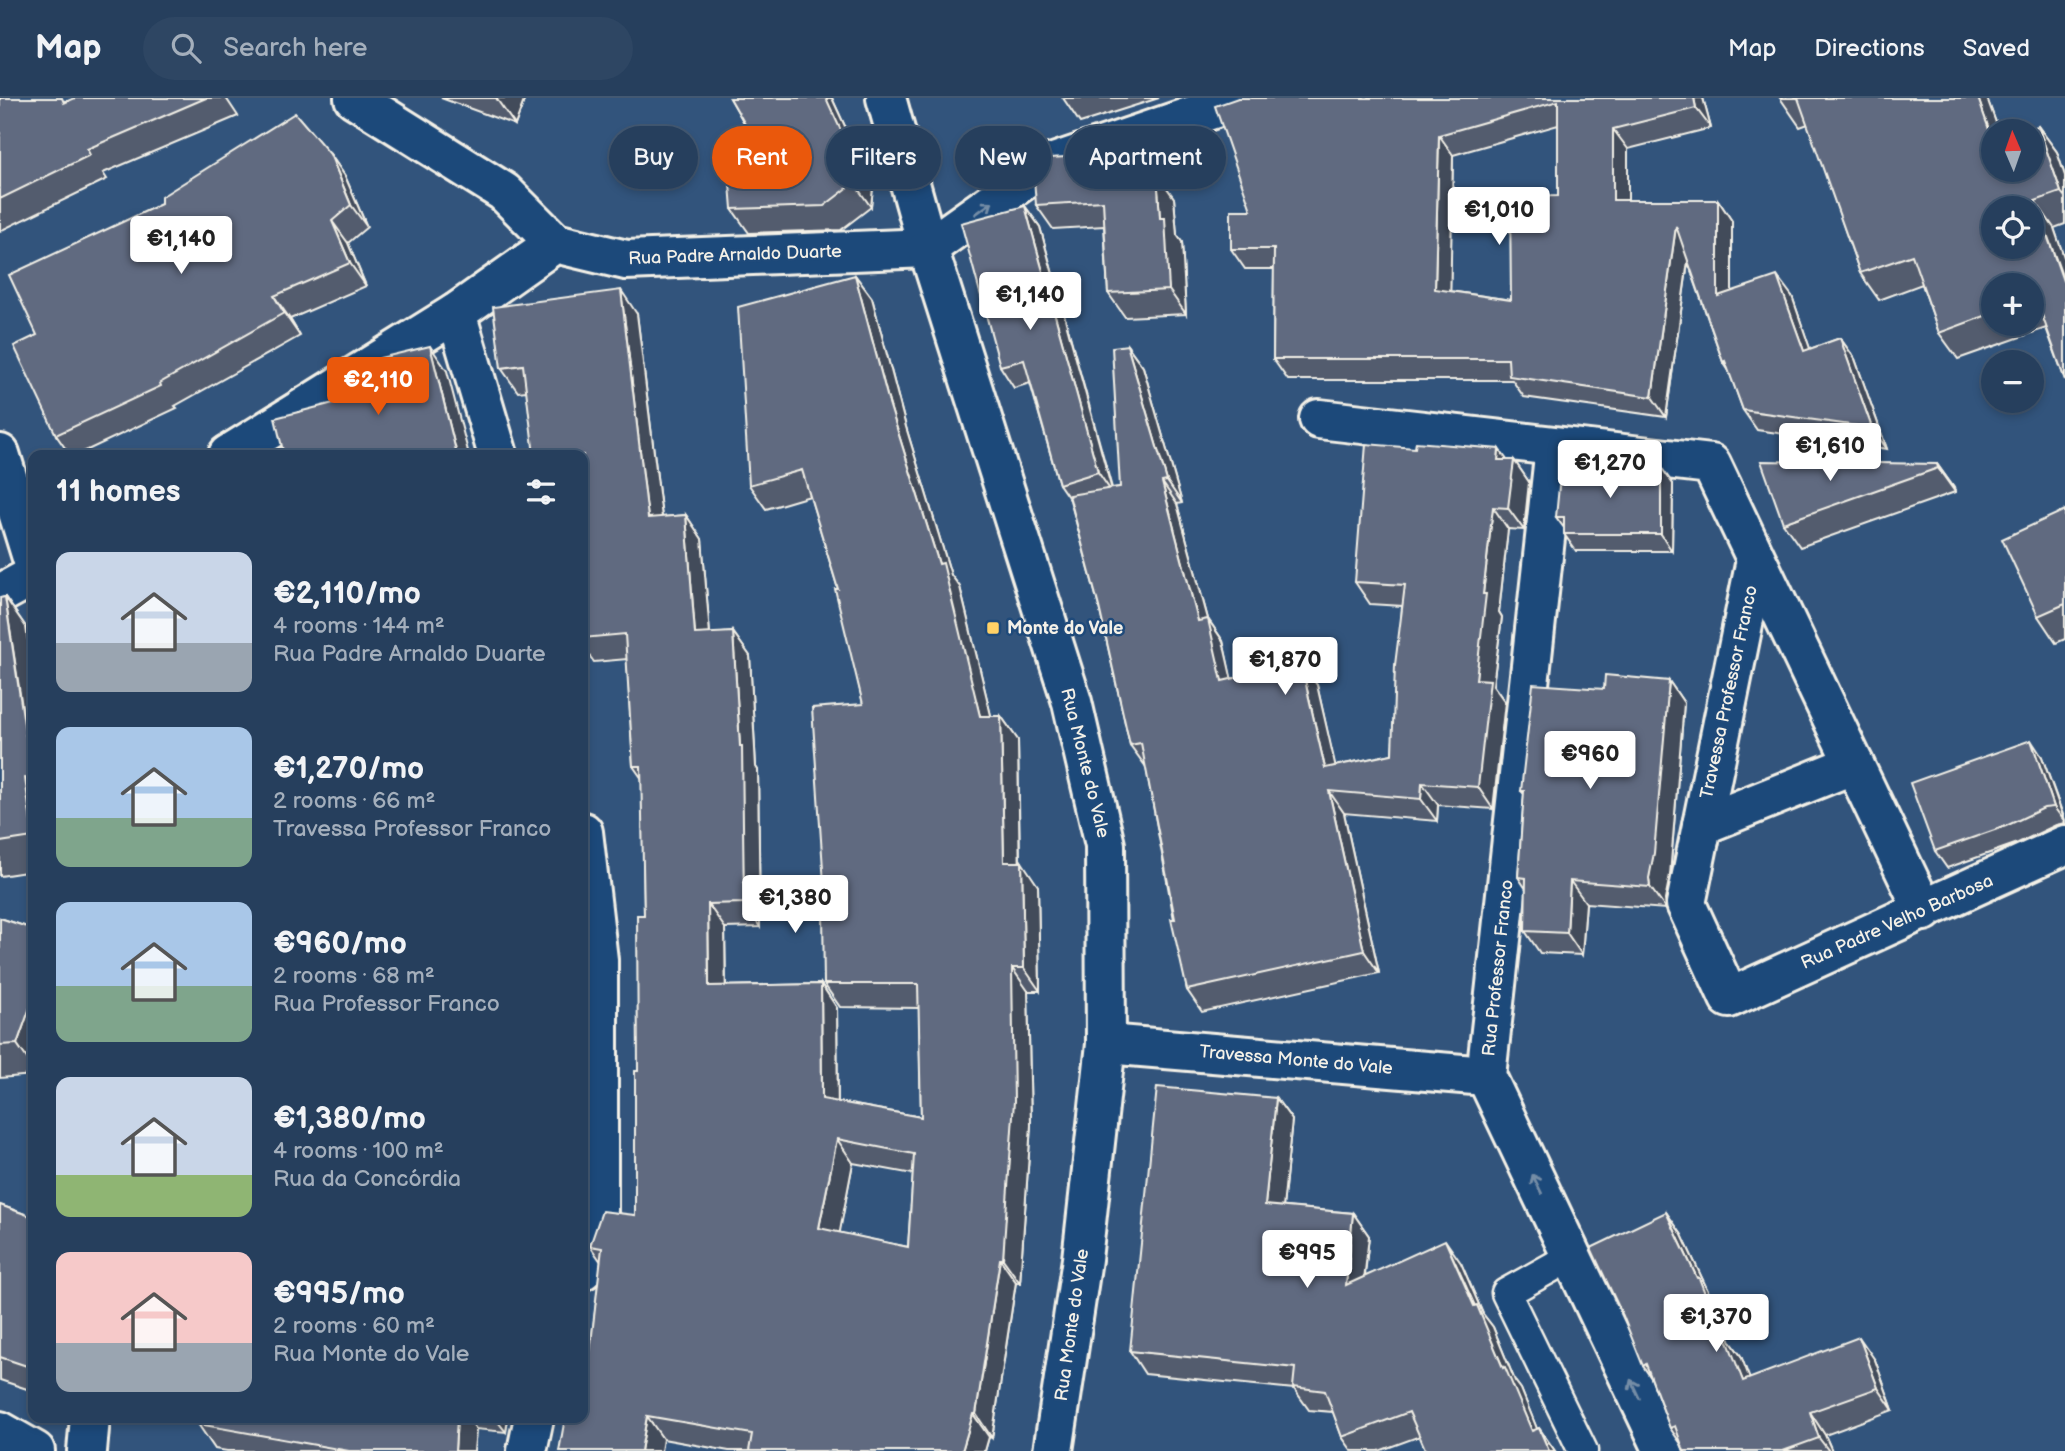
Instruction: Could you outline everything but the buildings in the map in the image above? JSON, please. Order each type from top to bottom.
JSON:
[{"type":"street","points":[[236,450],[456,313],[555,243],[504,192],[354,98]]},
{"type":"street","name":"Rua Monte do Vale","points":[[886,98],[928,248],[1072,702],[1105,845],[1106,1044],[1082,1259],[1053,1451]]},
{"type":"street","points":[[928,248],[1042,167],[1245,98]]},
{"type":"street","name":"Rua Padre Arnaldo Duarte","points":[[555,243],[626,260],[928,248]]},
{"type":"street","points":[[456,313],[497,450]]},
{"type":"street","name":"Travessa Professor Franco","points":[[1319,419],[1711,464],[1924,911]]},
{"type":"street","name":"Rua Professor Franco","points":[[1555,447],[1486,1076],[1664,1451]]},
{"type":"street","points":[[0,454],[28,545]]},
{"type":"street","name":"Travessa Professor Franco","points":[[1729,998],[1686,904],[1756,560]]},
{"type":"street","points":[[0,594],[28,579]]},
{"type":"street","name":"Travessa Professor Franco","points":[[1702,825],[1854,764]]},
{"type":"street","name":"Rua Padre Velho Barbosa","points":[[1729,998],[2065,845]]},
{"type":"street","points":[[588,875],[598,960],[598,1228],[588,1256]]},
{"type":"street","name":"Travessa Monte do Vale","points":[[1106,1044],[1486,1076]]},
{"type":"street","points":[[87,1451],[90,1423]]},
{"type":"street","points":[[527,1451],[533,1423]]},
{"type":"street","points":[[0,1431],[35,1451]]},
{"type":"lane","points":[[1572,1256],[1506,1293],[1583,1451]]},
{"type":"place","name":"Monte do Vale","points":[[993,628]]}]
